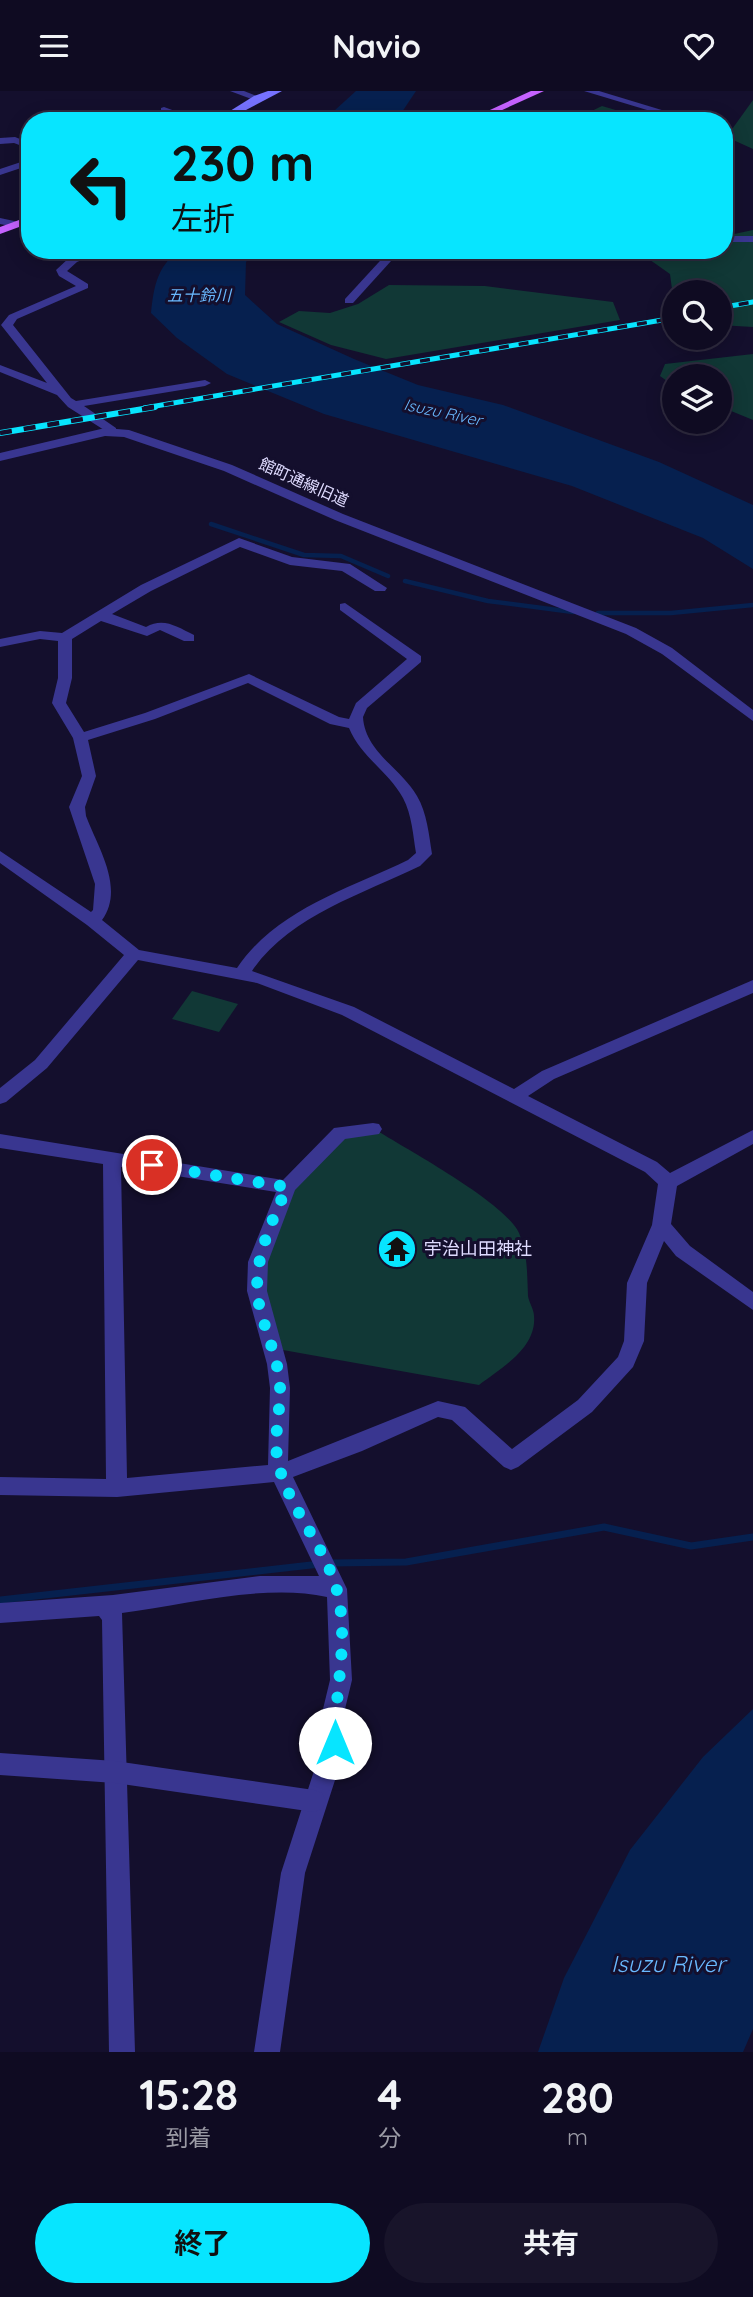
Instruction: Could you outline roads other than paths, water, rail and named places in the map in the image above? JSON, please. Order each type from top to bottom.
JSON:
[{"type":"main road","points":[[233,112],[257,98],[277,91]]},
{"type":"main road","points":[[491,112],[540,91]]},
{"type":"main road","points":[[0,231],[21,222]]},
{"type":"street","points":[[235,91],[257,98]]},
{"type":"street","points":[[589,91],[660,111]]},
{"type":"street","points":[[164,110],[169,112]]},
{"type":"street","points":[[0,141],[21,142]]},
{"type":"street","points":[[0,172],[21,165]]},
{"type":"street","points":[[12,168],[21,173]]},
{"type":"street","points":[[0,221],[15,224]]},
{"type":"street","points":[[733,239],[753,239]]},
{"type":"street","points":[[0,307],[13,317],[84,286],[63,274],[61,270],[76,259]]},
{"type":"street","points":[[349,301],[388,259]]},
{"type":"street","name":"館町通線旧道","points":[[13,317],[8,327],[60,392],[72,405],[112,431],[208,460],[339,517],[619,625],[667,652],[753,717]]},
{"type":"street","points":[[0,368],[60,392]]},
{"type":"street","points":[[72,405],[205,383]]},
{"type":"street","points":[[0,457],[112,431]]},
{"type":"street","points":[[0,643],[40,635],[65,637],[146,588],[239,542],[290,561],[345,567],[380,588]]},
{"type":"street","points":[[241,975],[256,954],[294,923],[414,863],[424,854],[411,798],[367,748],[354,724],[355,713],[361,706],[416,659],[345,607]]},
{"type":"street","points":[[98,617],[110,618],[147,632],[160,625],[189,638]]},
{"type":"street","points":[[65,637],[65,678],[59,703],[80,738],[89,776],[77,807],[78,816],[104,892],[102,909],[93,921]]},
{"type":"street","points":[[80,738],[138,720],[249,678],[335,721],[354,724]]},
{"type":"street","points":[[0,856],[93,921],[134,954],[272,982],[348,1011],[651,1167],[668,1182]]},
{"type":"street","points":[[0,1098],[41,1064],[134,954]]},
{"type":"street","points":[[514,1097],[548,1075],[753,986]]},
{"type":"street","points":[[0,1082],[19,1083]]},
{"type":"street","points":[[267,2052],[293,1873],[314,1801],[335,1743],[334,1709],[341,1680],[341,1654],[334,1583],[320,1549],[280,1473],[277,1459],[280,1388],[277,1364],[260,1306],[258,1262],[287,1187],[340,1133],[373,1129]]},
{"type":"street","points":[[668,1182],[753,1136]]},
{"type":"street","points":[[0,1141],[287,1187]]},
{"type":"street","points":[[111,1158],[117,1488]]},
{"type":"street","points":[[0,1486],[117,1488],[280,1473],[355,1445],[438,1409],[458,1413],[511,1461],[585,1406],[626,1361],[634,1341],[637,1283],[661,1225],[668,1182]]},
{"type":"street","points":[[661,1225],[682,1251],[753,1302]]},
{"type":"street","points":[[0,1613],[104,1605],[287,1584],[334,1583]]},
{"type":"street","points":[[104,1605],[113,1617],[122,2052]]},
{"type":"street","points":[[0,1764],[115,1772],[314,1801]]},
{"type":"water","points":[[356,91],[416,91],[402,112],[333,112]]},
{"type":"water","name":"五十鈴川","points":[[170,259],[248,259],[246,262],[245,295],[277,324],[418,385],[503,405],[659,462],[753,505],[753,569],[703,538],[572,486],[324,414],[227,374],[177,338],[151,313],[158,278]]},
{"type":"water","name":"Isuzu River","points":[[753,1709],[753,2029],[743,2052],[538,2052],[564,1978],[630,1850],[703,1757]]},
{"type":"waterway","points":[[211,524],[304,555],[341,556],[388,576]]},
{"type":"waterway","points":[[405,581],[488,601],[573,612]]},
{"type":"waterway","points":[[598,613],[671,613],[753,605]]},
{"type":"waterway","points":[[330,1563],[406,1562],[604,1527],[691,1546],[753,1537]]},
{"type":"waterway","points":[[0,1600],[320,1564]]},
{"type":"railway","points":[[732,306],[753,302]]},
{"type":"railway","points":[[144,408],[662,320]]},
{"type":"railway","points":[[0,433],[155,407]]},
{"type":"place","name":"宇治山田神社","points":[[397,1249]]}]
